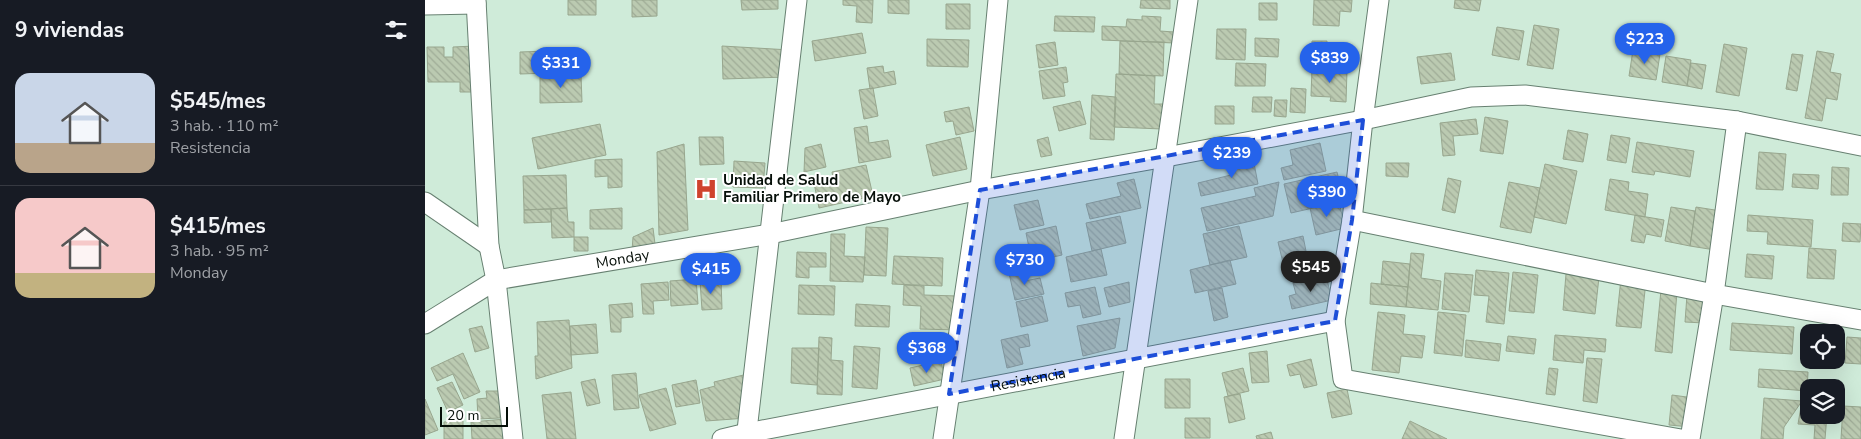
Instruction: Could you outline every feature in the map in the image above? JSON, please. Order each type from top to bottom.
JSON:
[{"type":"street","points":[[747,436],[797,0]]},
{"type":"street","points":[[943,439],[979,190],[998,0]]},
{"type":"street","points":[[1125,439],[1188,0]]},
{"type":"street","points":[[1379,0],[1352,220],[1335,321],[1343,379],[1681,439]]},
{"type":"street","points":[[425,5],[476,2],[489,246],[496,280],[513,439]]},
{"type":"street","name":"Monday","points":[[425,324],[496,280],[770,234],[979,190],[1363,120],[1471,96],[1525,95],[1737,121],[1861,146]]},
{"type":"street","points":[[1689,439],[1714,294],[1737,121]]},
{"type":"street","points":[[425,202],[489,246]]},
{"type":"street","points":[[1352,220],[1714,294],[1861,320]]},
{"type":"street","name":"Resistencia","points":[[722,439],[747,436],[949,394],[1335,321]]},
{"type":"highlighted area","points":[[1363,120],[1352,220],[1335,321],[949,394],[980,190]]},
{"type":"building","points":[[568,0],[596,0],[596,15],[568,15]]},
{"type":"building","points":[[632,0],[657,0],[657,16],[632,17]]},
{"type":"building","points":[[741,0],[778,0],[778,9],[742,10]]},
{"type":"building","points":[[843,0],[873,0],[872,23],[856,22],[857,6],[843,5]]},
{"type":"building","points":[[888,0],[909,0],[909,14],[888,13]]},
{"type":"building","points":[[1141,0],[1170,0],[1170,9],[1140,8]]},
{"type":"building","points":[[1314,0],[1352,0],[1351,12],[1340,11],[1339,26],[1313,25]]},
{"type":"building","points":[[1455,0],[1481,0],[1479,11],[1454,8]]},
{"type":"building","points":[[1259,3],[1277,3],[1277,20],[1259,20]]},
{"type":"building","points":[[946,4],[970,4],[970,29],[946,29]]},
{"type":"building","points":[[1055,16],[1095,17],[1094,32],[1054,31]]},
{"type":"building","points":[[1142,16],[1161,17],[1160,31],[1174,32],[1174,43],[1102,40],[1102,26],[1126,27],[1127,19],[1142,20]]},
{"type":"building","points":[[1534,25],[1559,29],[1553,69],[1527,65]]},
{"type":"building","points":[[1497,27],[1524,31],[1519,60],[1492,55]]},
{"type":"building","points":[[1639,28],[1658,31],[1655,46],[1637,43]]},
{"type":"building","points":[[1217,29],[1246,29],[1245,60],[1216,59]]},
{"type":"building","points":[[862,33],[866,53],[815,61],[812,41]]},
{"type":"building","points":[[1255,38],[1279,39],[1278,57],[1255,56]]},
{"type":"building","points":[[927,39],[969,40],[968,67],[927,66]]},
{"type":"building","points":[[1120,41],[1164,42],[1163,76],[1119,74]]},
{"type":"building","points":[[1312,41],[1327,41],[1326,63],[1312,63]]},
{"type":"building","points":[[1055,42],[1058,65],[1039,68],[1036,45]]},
{"type":"building","points":[[1724,44],[1747,48],[1739,96],[1716,92]]},
{"type":"building","points":[[475,46],[475,92],[460,92],[460,82],[428,82],[427,47],[444,47],[444,57],[453,57],[453,47]]},
{"type":"building","points":[[722,46],[790,50],[787,77],[723,79]]},
{"type":"building","points":[[1633,50],[1660,54],[1656,80],[1629,76]]},
{"type":"building","points":[[547,51],[547,62],[580,62],[580,72],[520,74],[520,52]]},
{"type":"building","points":[[1817,51],[1834,54],[1830,72],[1841,74],[1837,100],[1826,98],[1822,121],[1805,118]]},
{"type":"building","points":[[1451,53],[1455,80],[1421,84],[1417,57]]},
{"type":"building","points":[[1792,54],[1803,55],[1797,91],[1786,89]]},
{"type":"building","points":[[1666,56],[1691,60],[1687,86],[1662,82]]},
{"type":"building","points":[[1236,63],[1266,64],[1265,86],[1235,86]]},
{"type":"building","points":[[1691,63],[1706,65],[1702,89],[1687,86]]},
{"type":"building","points":[[883,66],[884,73],[894,71],[896,84],[870,89],[867,68]]},
{"type":"building","points":[[1066,67],[1068,82],[1063,83],[1065,96],[1043,99],[1039,71]]},
{"type":"building","points":[[1312,69],[1347,70],[1346,102],[1330,101],[1331,97],[1311,96]]},
{"type":"building","points":[[1116,74],[1155,76],[1154,104],[1163,104],[1162,129],[1114,127]]},
{"type":"building","points":[[581,75],[582,102],[540,103],[540,76]]},
{"type":"building","points":[[873,88],[878,116],[864,119],[859,90]]},
{"type":"building","points":[[1291,88],[1306,89],[1305,113],[1290,112]]},
{"type":"building","points":[[1092,95],[1116,97],[1114,140],[1090,139]]},
{"type":"building","points":[[1253,97],[1272,97],[1271,112],[1252,112]]},
{"type":"building","points":[[1275,100],[1287,100],[1286,117],[1274,116]]},
{"type":"building","points":[[1080,101],[1086,124],[1059,131],[1053,107]]},
{"type":"building","points":[[1215,106],[1234,106],[1234,124],[1215,124]]},
{"type":"building","points":[[969,107],[974,131],[956,135],[953,121],[946,122],[944,112]]},
{"type":"building","points":[[1485,117],[1508,121],[1503,154],[1480,151]]},
{"type":"building","points":[[1476,119],[1478,134],[1453,136],[1455,155],[1443,156],[1440,123]]},
{"type":"building","points":[[600,124],[606,155],[538,169],[532,138]]},
{"type":"building","points":[[867,126],[869,143],[888,140],[891,157],[859,163],[854,128]]},
{"type":"building","points":[[1568,130],[1588,134],[1583,162],[1563,159]]},
{"type":"building","points":[[1611,135],[1630,138],[1626,163],[1607,160]]},
{"type":"building","points":[[699,137],[723,137],[724,164],[700,165]]},
{"type":"building","points":[[960,137],[967,169],[933,176],[926,145]]},
{"type":"building","points":[[1048,137],[1052,155],[1041,157],[1037,140]]},
{"type":"building","points":[[1637,142],[1694,151],[1690,177],[1655,171],[1654,175],[1632,172]]},
{"type":"building","points":[[1320,143],[1326,171],[1284,180],[1281,168],[1293,165],[1290,150]]},
{"type":"building","points":[[684,144],[688,230],[659,235],[657,152]]},
{"type":"building","points":[[821,144],[826,167],[804,172],[805,148]]},
{"type":"building","points":[[1759,152],[1786,154],[1783,190],[1756,189]]},
{"type":"building","points":[[1253,158],[1258,184],[1201,196],[1198,183],[1231,175],[1228,164]]},
{"type":"building","points":[[622,159],[622,187],[608,188],[608,176],[595,177],[595,160]]},
{"type":"building","points":[[734,161],[765,163],[763,188],[733,187]]},
{"type":"building","points":[[1386,163],[1409,163],[1408,177],[1386,176]]},
{"type":"building","points":[[1545,164],[1577,171],[1566,224],[1534,217]]},
{"type":"building","points":[[866,165],[873,196],[819,208],[814,183],[833,178],[832,172]]},
{"type":"building","points":[[1832,167],[1849,168],[1848,195],[1831,195]]},
{"type":"building","points":[[1337,172],[1344,201],[1291,213],[1284,184]]},
{"type":"building","points":[[1793,174],[1819,175],[1818,189],[1792,187]]},
{"type":"building","points":[[566,175],[567,208],[524,210],[523,176]]},
{"type":"building","points":[[1448,178],[1461,181],[1455,213],[1442,210]]},
{"type":"building","points":[[1134,179],[1141,208],[1090,219],[1086,204],[1121,196],[1117,183]]},
{"type":"building","points":[[1610,179],[1629,182],[1628,191],[1648,194],[1645,217],[1605,210]]},
{"type":"building","points":[[1279,182],[1273,216],[1207,231],[1201,208],[1256,196],[1254,188]]},
{"type":"building","points":[[1509,182],[1540,188],[1531,233],[1500,227]]},
{"type":"building","points":[[1038,200],[1044,225],[1020,230],[1014,205]]},
{"type":"building","points":[[1339,202],[1345,228],[1316,235],[1310,208]]},
{"type":"building","points":[[1671,207],[1695,211],[1690,246],[1665,241]]},
{"type":"building","points":[[1696,207],[1721,211],[1715,250],[1690,246]]},
{"type":"building","points":[[567,208],[568,222],[574,222],[574,237],[552,238],[551,209]]},
{"type":"building","points":[[622,208],[622,229],[590,229],[590,210]]},
{"type":"building","points":[[551,209],[551,222],[524,223],[524,210]]},
{"type":"building","points":[[1635,215],[1664,220],[1661,237],[1646,234],[1644,243],[1631,241]]},
{"type":"building","points":[[1748,215],[1813,220],[1811,247],[1767,244],[1768,232],[1747,231]]},
{"type":"building","points":[[1120,216],[1126,243],[1092,251],[1086,223]]},
{"type":"building","points":[[1843,223],[1861,224],[1860,242],[1842,241]]},
{"type":"building","points":[[1056,226],[1062,255],[1032,262],[1026,233]]},
{"type":"building","points":[[1239,226],[1247,257],[1210,265],[1203,234]]},
{"type":"building","points":[[866,227],[888,228],[886,276],[864,275]]},
{"type":"building","points":[[653,228],[655,244],[632,251],[633,237]]},
{"type":"building","points":[[831,234],[845,234],[844,256],[865,257],[863,282],[830,281]]},
{"type":"building","points":[[1303,236],[1309,266],[1285,271],[1278,242]]},
{"type":"building","points":[[574,237],[588,237],[588,251],[574,251]]},
{"type":"building","points":[[1809,248],[1836,250],[1834,279],[1807,278]]},
{"type":"building","points":[[1101,249],[1107,275],[1071,282],[1066,257]]},
{"type":"building","points":[[797,252],[826,253],[826,267],[809,267],[809,278],[796,277]]},
{"type":"building","points":[[1411,253],[1424,254],[1421,278],[1441,281],[1438,310],[1406,307]]},
{"type":"building","points":[[1747,254],[1774,256],[1772,279],[1745,277]]},
{"type":"building","points":[[894,256],[943,258],[942,286],[892,284]]},
{"type":"building","points":[[1230,260],[1236,284],[1195,293],[1190,270]]},
{"type":"building","points":[[1383,261],[1410,264],[1408,287],[1381,284]]},
{"type":"building","points":[[1023,270],[1025,281],[1040,278],[1044,294],[1015,300],[1009,273]]},
{"type":"building","points":[[1476,270],[1509,273],[1504,324],[1486,322],[1489,296],[1474,295]]},
{"type":"building","points":[[1513,272],[1538,275],[1534,313],[1509,311]]},
{"type":"building","points":[[1445,273],[1473,275],[1469,312],[1442,309]]},
{"type":"building","points":[[1566,274],[1599,277],[1595,314],[1563,310]]},
{"type":"building","points":[[1326,276],[1332,300],[1292,309],[1289,296],[1296,294],[1293,283]]},
{"type":"building","points":[[1621,278],[1646,281],[1641,328],[1616,326]]},
{"type":"building","points":[[696,279],[698,304],[671,306],[670,281]]},
{"type":"building","points":[[721,279],[722,309],[702,310],[700,281]]},
{"type":"building","points":[[668,282],[669,300],[653,301],[654,314],[643,314],[641,284]]},
{"type":"building","points":[[1129,282],[1130,302],[1109,307],[1104,288]]},
{"type":"building","points":[[1371,283],[1408,287],[1406,307],[1370,304]]},
{"type":"building","points":[[799,285],[835,286],[834,315],[798,314]]},
{"type":"building","points":[[904,285],[924,286],[924,295],[958,296],[957,330],[920,329],[921,306],[903,305]]},
{"type":"building","points":[[1095,287],[1101,314],[1083,318],[1080,305],[1068,307],[1065,293]]},
{"type":"building","points":[[1222,288],[1228,317],[1214,321],[1208,291]]},
{"type":"building","points":[[1661,290],[1677,292],[1672,353],[1655,351]]},
{"type":"building","points":[[1687,295],[1705,296],[1704,323],[1685,322]]},
{"type":"building","points":[[1042,296],[1048,321],[1021,327],[1016,302]]},
{"type":"building","points":[[632,303],[633,317],[621,318],[621,332],[611,332],[609,305]]},
{"type":"building","points":[[856,304],[890,306],[889,327],[855,326]]},
{"type":"building","points":[[1378,312],[1405,315],[1403,334],[1425,336],[1422,358],[1401,356],[1399,373],[1372,370]]},
{"type":"building","points":[[1438,312],[1466,315],[1462,356],[1434,353]]},
{"type":"building","points":[[1120,318],[1115,348],[1083,356],[1077,326]]},
{"type":"building","points":[[569,320],[572,368],[536,379],[535,356],[538,356],[537,322]]},
{"type":"building","points":[[1732,323],[1794,327],[1792,354],[1730,350]]},
{"type":"building","points":[[596,324],[598,353],[571,355],[570,326]]},
{"type":"building","points":[[482,326],[489,348],[475,352],[469,329]]},
{"type":"building","points":[[1028,334],[1030,346],[1019,348],[1023,364],[1007,368],[1001,340]]},
{"type":"building","points":[[1555,335],[1606,339],[1605,352],[1584,350],[1583,363],[1553,360]]},
{"type":"building","points":[[1508,336],[1536,339],[1534,354],[1506,351]]},
{"type":"building","points":[[819,337],[832,338],[831,360],[843,361],[842,395],[817,394]]},
{"type":"building","points":[[1847,337],[1861,338],[1861,364],[1845,363]]},
{"type":"building","points":[[1466,340],[1501,344],[1499,361],[1465,357]]},
{"type":"building","points":[[854,346],[880,348],[877,389],[852,387]]},
{"type":"building","points":[[792,348],[819,348],[817,385],[791,383]]},
{"type":"building","points":[[1267,351],[1269,382],[1252,383],[1249,353]]},
{"type":"building","points":[[463,353],[480,392],[464,399],[453,374],[437,381],[431,368]]},
{"type":"building","points":[[1587,358],[1602,359],[1597,403],[1583,401]]},
{"type":"building","points":[[1311,359],[1317,385],[1304,388],[1300,374],[1290,376],[1287,365]]},
{"type":"building","points":[[941,361],[945,379],[914,386],[910,368]]},
{"type":"building","points":[[1243,368],[1249,391],[1228,396],[1222,373]]},
{"type":"building","points":[[1549,368],[1558,369],[1555,395],[1546,394]]},
{"type":"building","points":[[1759,369],[1808,372],[1808,379],[1800,379],[1800,390],[1758,387]]},
{"type":"building","points":[[636,373],[639,408],[614,410],[612,375]]},
{"type":"building","points":[[752,373],[747,418],[706,421],[700,390],[715,386],[714,382]]},
{"type":"building","points":[[595,379],[600,403],[587,406],[581,382]]},
{"type":"building","points":[[1165,379],[1190,379],[1190,408],[1165,408]]},
{"type":"building","points":[[696,380],[700,403],[676,407],[672,385]]},
{"type":"building","points":[[452,382],[463,405],[448,412],[437,388]]},
{"type":"building","points":[[666,388],[676,424],[650,431],[639,395]]},
{"type":"building","points":[[1347,389],[1352,414],[1332,418],[1327,393]]},
{"type":"building","points":[[486,391],[499,391],[500,418],[478,419],[477,399],[487,398]]},
{"type":"building","points":[[571,392],[576,439],[547,439],[542,395]]},
{"type":"building","points":[[1240,394],[1245,419],[1229,423],[1224,397]]},
{"type":"building","points":[[1672,395],[1694,398],[1691,427],[1669,425]]},
{"type":"building","points":[[1764,398],[1800,401],[1800,404],[1784,427],[1783,439],[1761,439]]},
{"type":"building","points":[[425,399],[438,430],[425,435]]},
{"type":"building","points":[[1845,406],[1861,407],[1861,439],[1841,439],[1842,424],[1845,424]]},
{"type":"building","points":[[1800,412],[1800,424],[1826,424],[1825,439],[1814,439],[1815,425],[1798,424]]},
{"type":"building","points":[[1185,418],[1210,418],[1210,438],[1185,438]]},
{"type":"building","points":[[505,419],[506,439],[472,439],[471,422]]},
{"type":"building","points":[[463,421],[463,439],[444,439],[444,422]]},
{"type":"building","points":[[1410,421],[1447,439],[1402,439]]},
{"type":"building","points":[[1271,432],[1273,439],[1257,439],[1256,436]]},
{"type":"place","name":"Unidad de Salud Familiar Primero de Mayo","points":[[706,189]]}]
